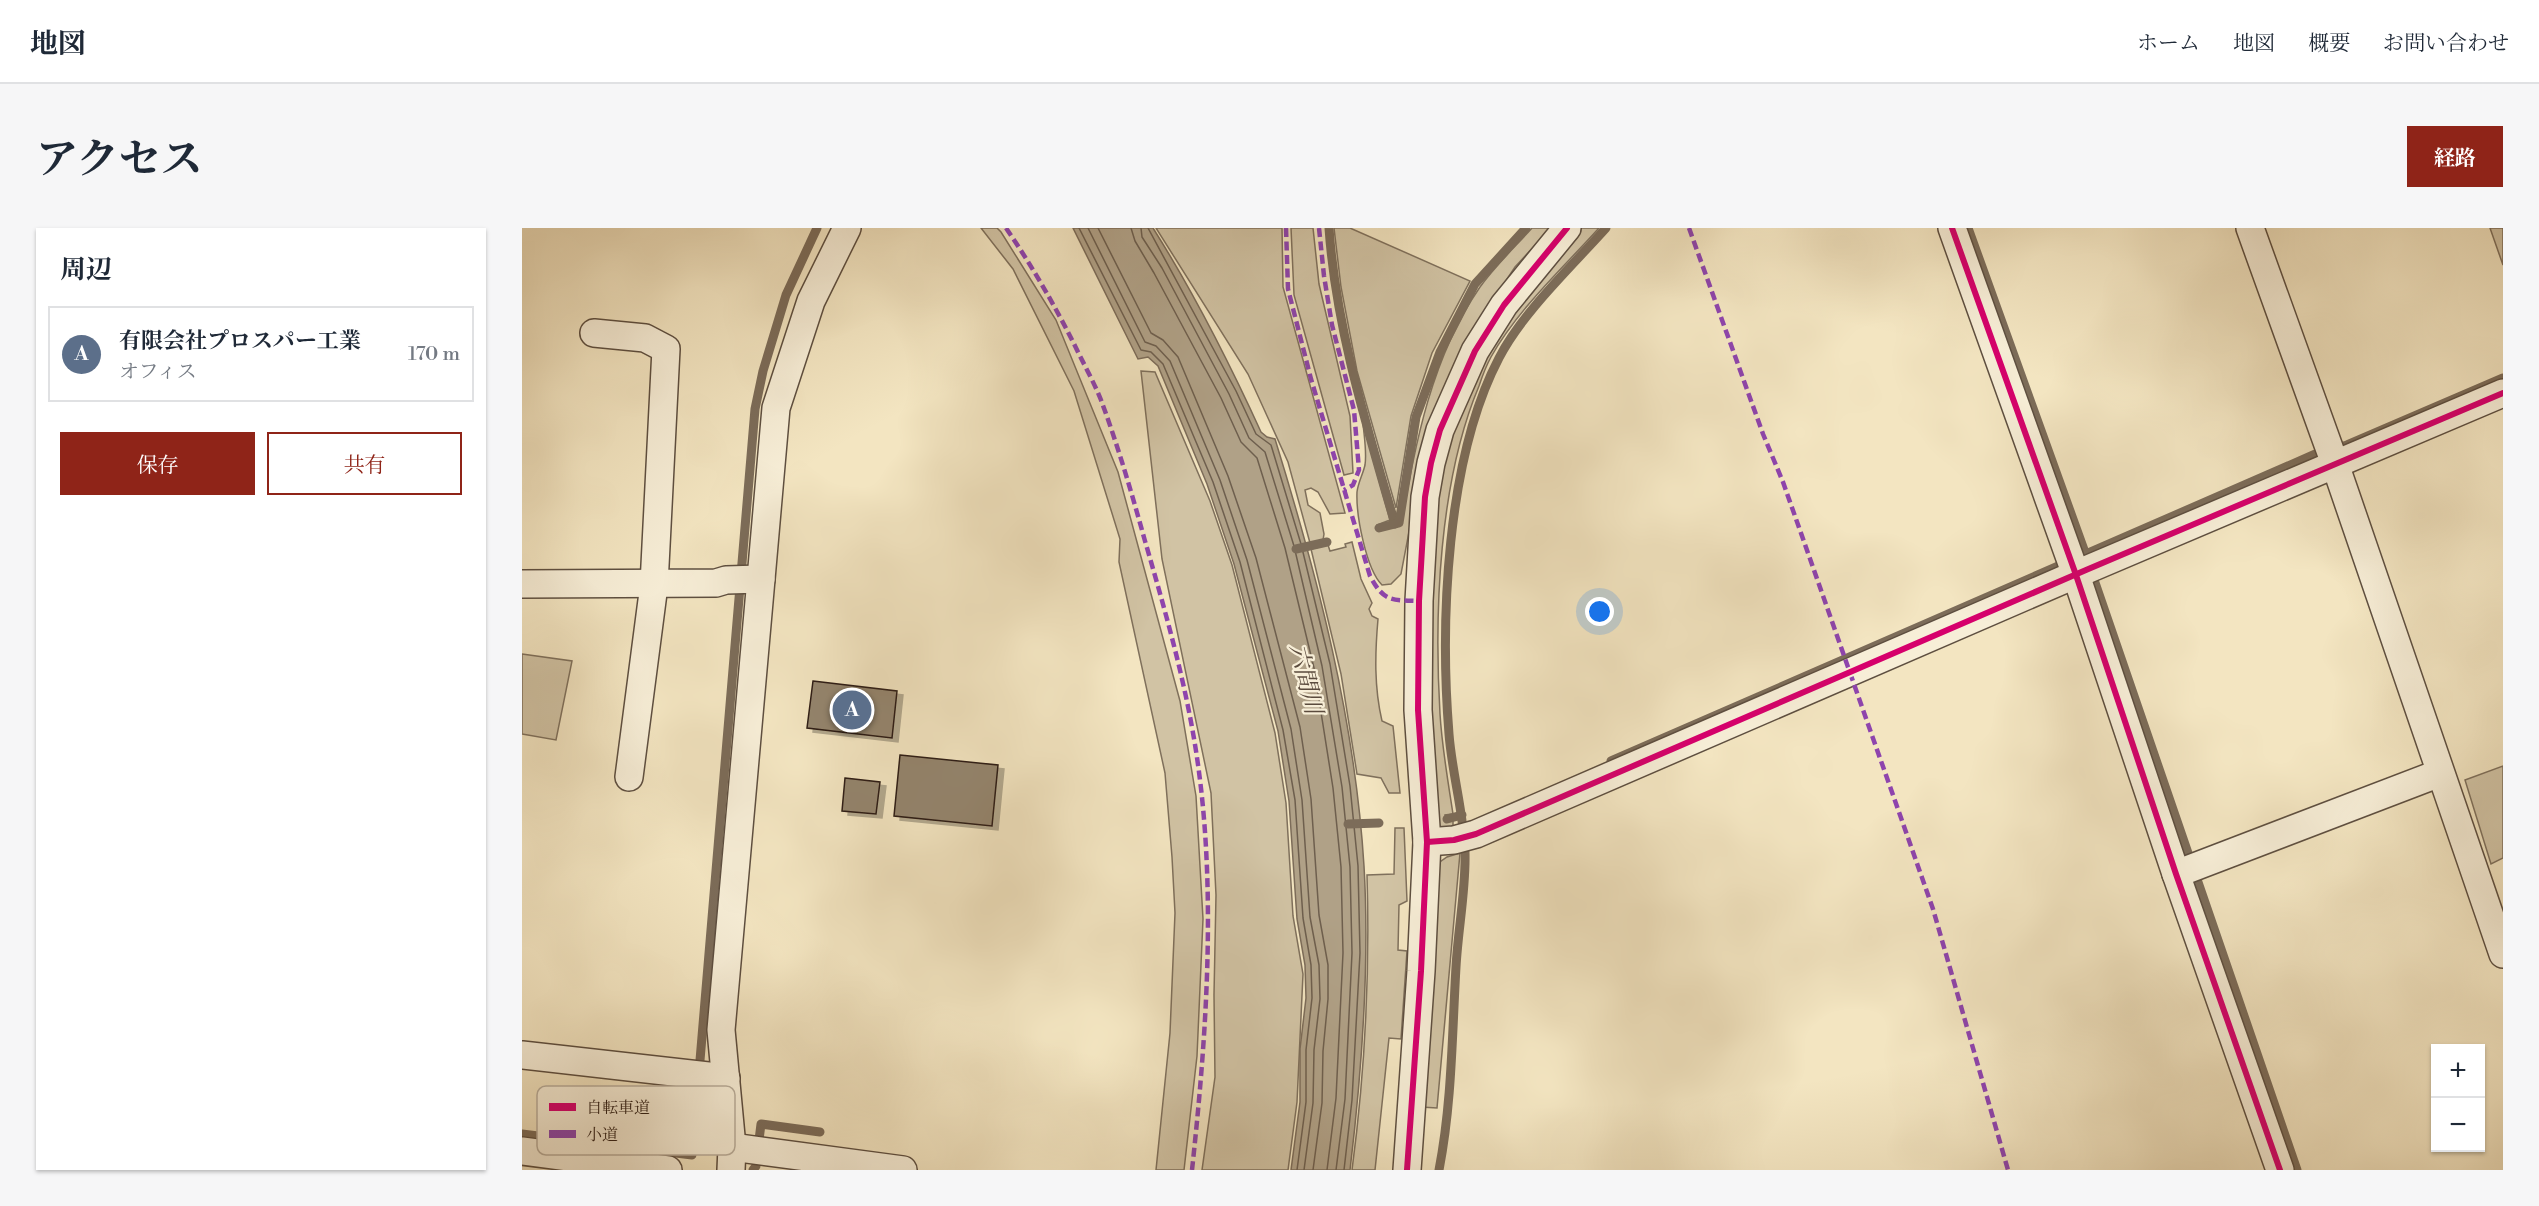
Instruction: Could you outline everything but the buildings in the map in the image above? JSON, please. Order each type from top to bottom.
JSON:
[{"type":"street","points":[[710,1086],[707,1076],[721,1030],[745,579],[776,408],[811,301],[847,228]]},
{"type":"street","points":[[1407,1170],[1421,971],[1427,842],[1420,756],[1418,638],[1422,523],[1431,463],[1440,430],[1474,351],[1504,305],[1567,228]]},
{"type":"street","points":[[1952,228],[2080,566],[2186,870],[2280,1170]]},
{"type":"street","points":[[2250,228],[2337,457],[2440,772],[2503,954]]},
{"type":"street","points":[[594,333],[645,338],[666,349],[654,585],[629,777]]},
{"type":"street","points":[[1427,842],[1465,837],[2080,566],[2337,457],[2503,393]]},
{"type":"street","points":[[522,585],[716,584],[745,579]]},
{"type":"street","points":[[2186,870],[2440,772]]},
{"type":"street","points":[[522,1055],[707,1076]]},
{"type":"street","points":[[522,1151],[537,1153]]},
{"type":"street","points":[[553,1155],[668,1170]]},
{"type":"street","points":[[732,1159],[903,1170]]},
{"type":"shaded area","points":[[981,228],[997,228],[1001,232],[1056,320],[1118,472],[1180,701],[1196,796],[1203,919],[1197,1056],[1184,1170],[1156,1170],[1170,1033],[1175,913],[1172,857],[1165,773],[1119,562],[1120,539],[1074,391],[1013,269]]},
{"type":"shaded area","points":[[1156,228],[1282,228],[1283,287],[1345,513],[1330,514],[1318,492],[1311,488],[1305,490],[1308,505],[1320,513],[1323,540],[1310,543],[1288,462],[1248,374]]},
{"type":"shaded area","points":[[1291,228],[1313,228],[1319,284],[1350,416],[1353,473],[1344,475],[1294,295]]},
{"type":"shaded area","points":[[1334,228],[1350,228],[1470,281],[1432,353],[1411,416],[1396,508],[1357,371],[1341,287]]},
{"type":"shaded area","points":[[1532,228],[1551,228],[1515,267],[1471,333],[1428,432],[1401,574],[1391,584],[1382,585],[1371,567],[1358,514],[1358,485],[1366,460],[1363,423],[1390,520],[1377,525],[1379,531],[1401,525],[1428,402],[1437,372],[1463,314],[1486,279]]},
{"type":"shaded area","points":[[1577,228],[1599,228],[1527,306],[1502,339],[1483,375],[1455,463],[1442,547],[1438,633],[1441,727],[1453,814],[1445,815],[1446,822],[1453,821],[1453,832],[1436,827],[1428,715],[1437,479],[1485,344]]},
{"type":"shaded area","points":[[2490,228],[2503,228],[2503,265]]},
{"type":"shaded area","points":[[1141,371],[1155,372],[1210,501],[1232,565],[1275,733],[1286,803],[1293,916],[1303,974],[1297,1102],[1288,1170],[1202,1170],[1215,1077],[1216,895],[1211,793],[1162,559]]},
{"type":"shaded area","points":[[1352,542],[1361,579],[1372,603],[1369,609],[1372,616],[1378,619],[1376,683],[1382,721],[1393,726],[1400,793],[1389,793],[1381,778],[1357,774],[1341,674],[1311,549],[1328,545],[1330,551],[1346,547],[1345,544]]},
{"type":"shaded area","points":[[522,654],[572,661],[556,740],[522,734]]},
{"type":"shaded area","points":[[2503,766],[2503,858],[2491,864],[2465,780]]},
{"type":"shaded area","points":[[1395,828],[1404,828],[1407,901],[1399,905],[1398,950],[1407,951],[1401,1039],[1389,1038],[1375,1170],[1352,1170],[1366,1023],[1367,875],[1394,874]]},
{"type":"shaded area","points":[[1460,853],[1437,1108],[1421,1107],[1437,864],[1447,857]]},
{"type":"water","name":"六間川","points":[[1073,228],[1153,228],[1210,328],[1261,432],[1275,439],[1291,491],[1320,597],[1343,703],[1359,811],[1364,866],[1365,980],[1358,1095],[1350,1170],[1291,1170],[1300,1102],[1300,1049],[1306,998],[1305,965],[1297,919],[1289,801],[1278,731],[1234,564],[1207,484],[1158,366],[1148,357],[1138,359]]},
{"type":"waterway","points":[[698,1086],[755,409],[763,371],[786,295],[817,228]]},
{"type":"waterway","points":[[1329,228],[1338,303],[1354,378],[1395,524]]},
{"type":"waterway","points":[[1379,528],[1399,523],[1416,417],[1440,352],[1475,284],[1526,228]]},
{"type":"waterway","points":[[1439,1170],[1449,1094],[1457,953],[1465,867],[1464,838],[1449,734],[1446,690],[1447,592],[1458,492],[1468,444],[1481,399],[1499,358],[1534,307],[1606,228]]},
{"type":"waterway","points":[[1968,228],[2087,558]]},
{"type":"waterway","points":[[1611,761],[2320,452],[2347,445],[2503,378]]},
{"type":"waterway","points":[[1296,549],[1327,542]]},
{"type":"waterway","points":[[2091,571],[2297,1170]]},
{"type":"waterway","points":[[1447,819],[1462,815]]},
{"type":"waterway","points":[[1348,824],[1379,823]]},
{"type":"waterway","points":[[759,1140],[761,1124],[820,1132]]},
{"type":"waterway","points":[[522,1134],[537,1136]]},
{"type":"waterway","points":[[753,1170],[756,1166]]},
{"type":"marked path","points":[[1006,228],[1054,307],[1101,400],[1161,598],[1195,743],[1204,821],[1208,921],[1205,1021],[1192,1170]]},
{"type":"marked path","points":[[1286,228],[1288,289],[1311,379],[1370,576],[1380,591],[1389,598],[1419,601]]},
{"type":"marked path","points":[[1319,228],[1332,325],[1354,410],[1359,470],[1353,485],[1344,490]]},
{"type":"marked path","points":[[1689,228],[1763,434],[1783,482],[1933,909],[2008,1170]]},
{"type":"cycle path","points":[[1407,1170],[1421,971],[1427,842],[1418,710],[1419,601],[1425,497],[1440,430],[1475,351],[1504,305],[1567,228]]},
{"type":"cycle path","points":[[1952,228],[2076,575],[2176,874],[2280,1170]]},
{"type":"cycle path","points":[[1427,842],[1454,840],[1476,834],[2086,570],[2503,393]]},
{"type":"place","name":"有限会社プロスパー工業","points":[[852,710]]}]
